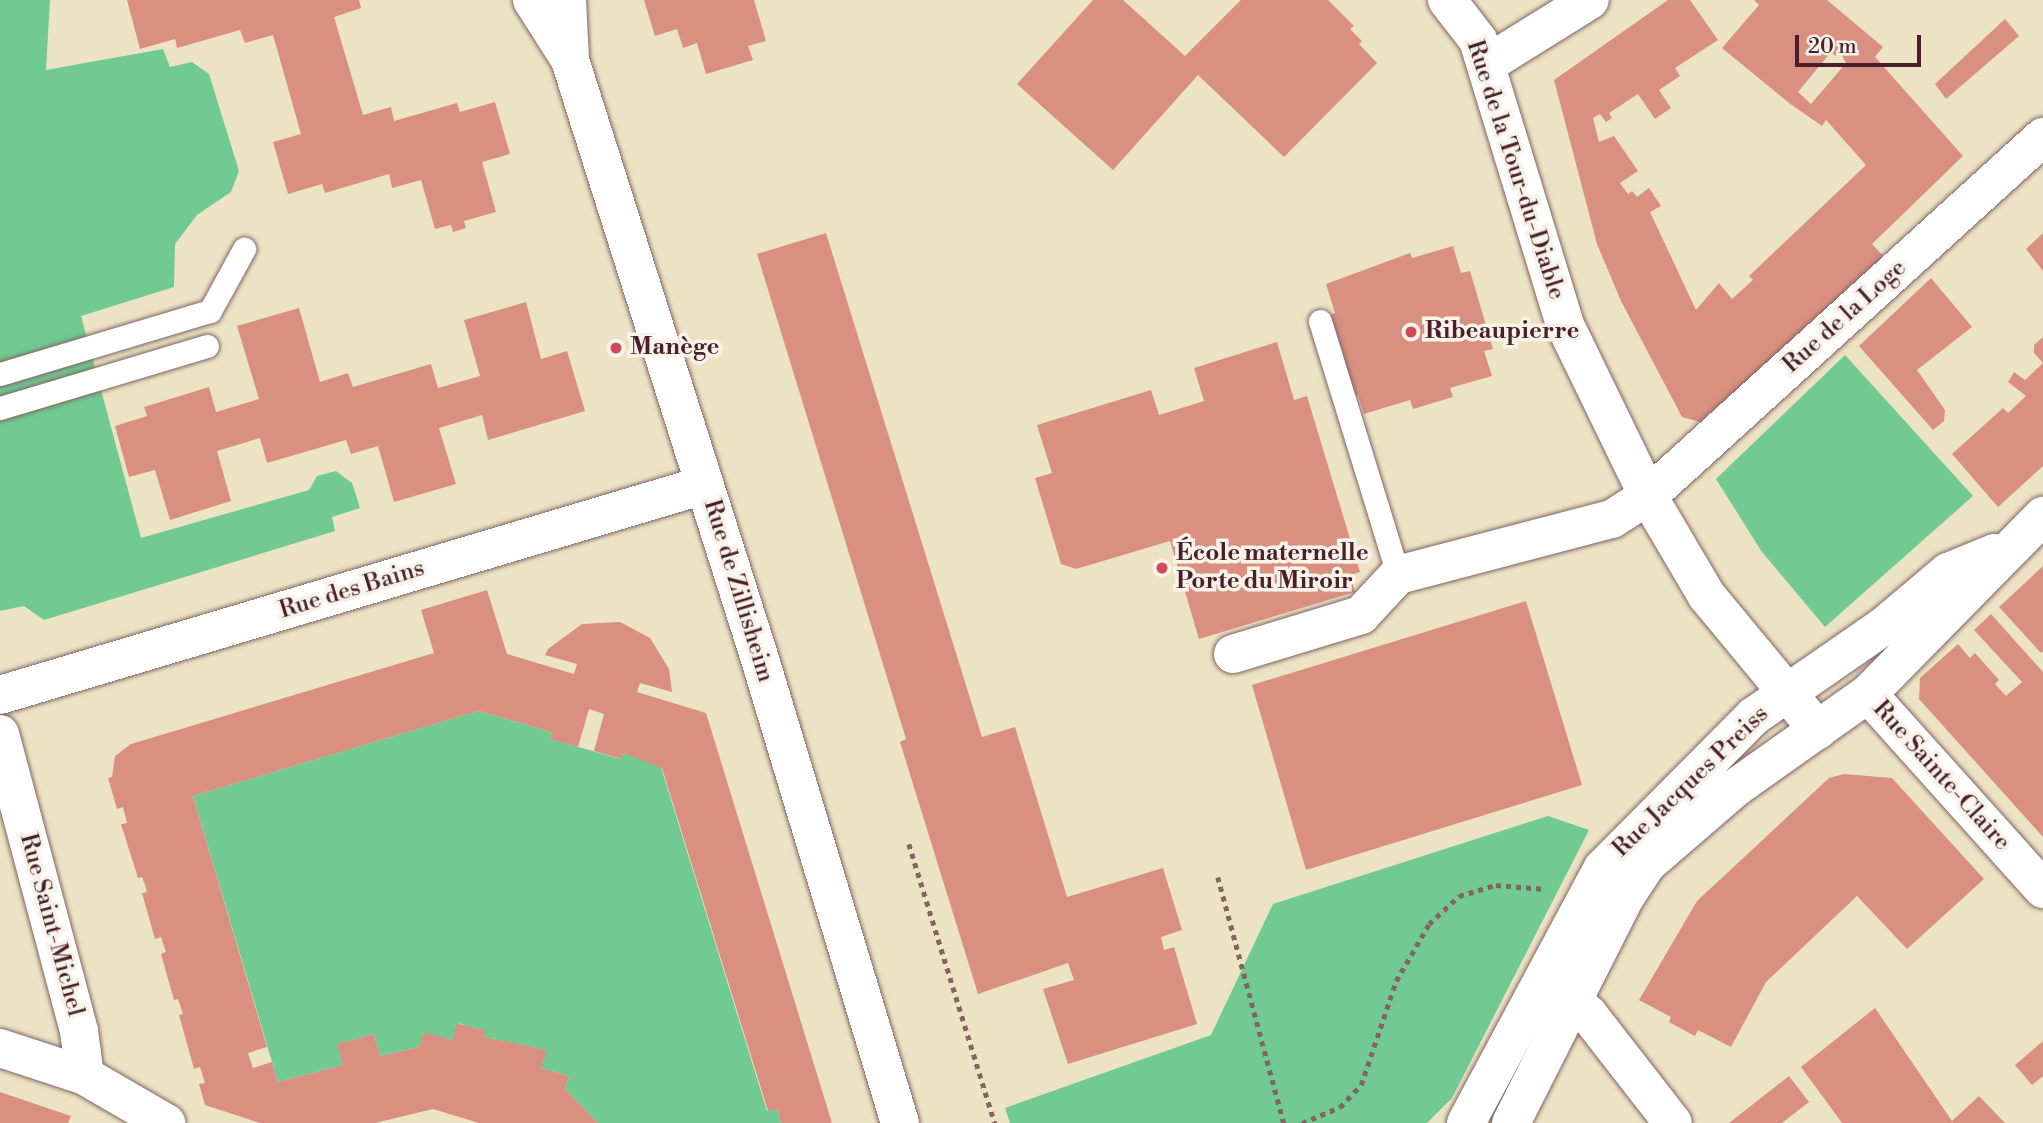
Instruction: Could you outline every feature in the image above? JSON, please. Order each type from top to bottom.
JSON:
[{"type":"street","name":"Rue de Zillisheim","points":[[532,0],[570,60]]},
{"type":"street","name":"Rue de Zillisheim","points":[[567,0],[570,60],[900,1123]]},
{"type":"street","name":"Rue de la Tour-du-Diable","points":[[1447,0],[1478,40],[1536,244],[1565,325],[1648,496],[1707,596],[1818,730]]},
{"type":"street","points":[[1487,64],[1590,0]]},
{"type":"street","name":"Rue de la Loge","points":[[1648,496],[2043,137]]},
{"type":"street","name":"Rue des Bains","points":[[0,695],[704,485]]},
{"type":"street","points":[[1233,654],[1361,615],[1398,575],[1612,519],[1648,496]]},
{"type":"street","name":"Rue Jacques Preiss","points":[[1511,1123],[1624,899],[1647,864],[1735,788],[1868,694],[2009,547],[2043,516]]},
{"type":"street","name":"Rue Jacques Preiss","points":[[1466,1123],[1603,868],[1754,716],[1884,626],[1948,572],[2009,547]]},
{"type":"street","name":"Rue Jacques Preiss","points":[[1868,694],[1859,676],[1860,659],[1884,626]]},
{"type":"street","name":"Rue Sainte-Claire","points":[[1868,694],[2043,889]]},
{"type":"street","name":"Rue Saint-Michel","points":[[0,734],[79,1031],[85,1076]]},
{"type":"street","name":"Rue Jacques Preiss","points":[[1573,1001],[1560,986],[1591,917],[1603,868]]},
{"type":"street","points":[[1573,1001],[1588,1014],[1673,1123]]},
{"type":"street","points":[[0,1048],[85,1076],[148,1119]]},
{"type":"lane","points":[[0,374],[210,310],[244,249]]},
{"type":"lane","points":[[1320,321],[1398,575]]},
{"type":"lane","points":[[0,408],[207,346]]},
{"type":"path","points":[[909,844],[995,1123]]},
{"type":"path","points":[[1219,877],[1284,1123]]},
{"type":"path","points":[[1302,1123],[1340,1107],[1361,1085],[1396,981],[1429,924],[1459,896],[1496,885],[1536,886]]},
{"type":"green space","points":[[0,0],[50,0],[46,70],[163,49],[170,67],[192,62],[209,74],[239,171],[231,192],[197,215],[175,244],[174,287],[81,316],[141,538],[309,490],[317,476],[336,471],[352,483],[360,508],[332,517],[335,531],[44,620],[24,606],[0,611]]},
{"type":"green space","points":[[1845,355],[1973,496],[1825,627],[1762,552],[1716,479]]},
{"type":"green space","points":[[478,711],[552,732],[550,739],[621,759],[623,753],[660,764],[767,1111],[777,1109],[781,1123],[598,1123],[565,1089],[569,1076],[541,1068],[546,1050],[484,1037],[485,1031],[458,1023],[452,1040],[424,1033],[419,1047],[380,1056],[374,1034],[338,1044],[343,1065],[278,1082],[193,796]]},
{"type":"green space","points":[[1548,816],[1589,830],[1452,1098],[1427,1123],[1010,1123],[1005,1108],[1211,1035],[1273,904]]},
{"type":"building","points":[[127,0],[359,0],[361,8],[334,17],[363,115],[391,107],[394,121],[457,103],[460,112],[495,102],[510,154],[482,162],[496,212],[464,221],[466,228],[453,232],[451,225],[435,229],[421,180],[392,188],[389,174],[325,193],[322,184],[288,194],[273,142],[301,134],[273,35],[245,43],[240,30],[177,48],[175,39],[140,49]]},
{"type":"building","points":[[644,0],[754,0],[766,41],[748,46],[753,60],[706,74],[697,43],[683,48],[677,29],[655,36]]},
{"type":"building","points":[[1093,0],[1123,0],[1185,56],[1241,0],[1328,0],[1354,26],[1350,29],[1362,41],[1359,44],[1377,63],[1284,157],[1198,75],[1113,170],[1017,84]]},
{"type":"building","points":[[1668,0],[1690,0],[1718,40],[1675,68],[1680,76],[1659,90],[1671,108],[1655,119],[1638,94],[1609,113],[1612,118],[1606,122],[1600,114],[1593,118],[1599,142],[1614,136],[1638,171],[1620,183],[1628,194],[1632,191],[1637,197],[1649,188],[1661,206],[1650,212],[1696,310],[1719,283],[1732,299],[1753,280],[1749,276],[1866,165],[1826,120],[1822,126],[1789,103],[1722,48],[1759,5],[1754,0],[1827,0],[1883,47],[1875,57],[1963,156],[1872,244],[1886,259],[1700,422],[1682,417],[1621,301],[1597,244],[1554,80]],"holes":[[[1831,52],[1836,56],[1840,52],[1846,63],[1811,104],[1798,92]]]},
{"type":"building","points":[[2005,19],[2019,36],[1946,99],[1935,84]]},
{"type":"building","points":[[826,233],[982,737],[1015,727],[1067,897],[1163,868],[1182,930],[1161,937],[1164,950],[1174,947],[1197,1024],[1068,1064],[1043,989],[1074,980],[1068,963],[978,994],[900,742],[906,739],[757,254]]},
{"type":"building","points":[[2043,233],[2043,271],[2026,249]]},
{"type":"building","name":"Ribeaupierre","points":[[1453,246],[1461,273],[1470,271],[1493,349],[1484,351],[1492,376],[1450,388],[1453,397],[1413,409],[1410,400],[1364,414],[1358,395],[1354,396],[1330,315],[1335,313],[1326,284],[1410,253],[1412,258]]},
{"type":"building","points":[[1931,278],[1972,327],[1917,370],[1945,410],[1944,421],[1933,430],[1859,346]]},
{"type":"building","points":[[526,302],[541,359],[567,351],[585,411],[488,440],[482,415],[439,428],[456,484],[394,502],[378,446],[351,454],[346,440],[267,463],[260,438],[217,451],[231,501],[170,520],[155,470],[129,477],[115,426],[147,416],[144,407],[209,387],[216,412],[259,399],[237,326],[299,308],[320,382],[348,373],[353,387],[431,364],[438,388],[480,376],[464,320]]},
{"type":"building","points":[[2043,337],[2043,363],[2034,353],[2034,345]]},
{"type":"building","points":[[1277,342],[1294,400],[1307,396],[1360,572],[1350,575],[1355,592],[1199,639],[1170,541],[1076,569],[1061,564],[1035,478],[1052,473],[1037,425],[1151,390],[1159,415],[1204,401],[1194,368]]},
{"type":"building","points":[[2043,363],[2043,466],[1998,507],[1952,454],[2003,408],[2008,413],[2026,396],[2008,382],[2014,372],[2025,380]]},
{"type":"building","points":[[2043,566],[2043,651],[2041,653],[1999,607]]},
{"type":"building","points":[[487,590],[507,654],[574,674],[577,664],[545,655],[548,649],[582,624],[620,622],[650,638],[669,669],[672,692],[640,683],[637,692],[706,713],[832,1123],[781,1123],[777,1109],[768,1111],[662,768],[623,753],[622,759],[594,751],[604,714],[589,709],[578,747],[550,739],[552,732],[478,711],[193,796],[267,1047],[248,1053],[253,1068],[272,1062],[278,1082],[343,1065],[337,1044],[374,1034],[380,1056],[419,1047],[424,1032],[452,1040],[457,1023],[486,1031],[484,1037],[547,1050],[541,1068],[569,1076],[565,1089],[598,1123],[479,1123],[433,1109],[375,1123],[260,1123],[205,1105],[199,1084],[205,1083],[200,1067],[194,1069],[179,1015],[183,1014],[178,999],[174,1000],[161,954],[166,952],[161,937],[155,939],[142,893],[147,892],[145,885],[142,877],[138,878],[121,824],[127,823],[123,807],[117,809],[108,778],[112,777],[115,756],[131,744],[434,653],[421,610]]},
{"type":"building","points":[[1526,601],[1582,785],[1306,870],[1252,685]]},
{"type":"building","points":[[1991,614],[2043,672],[2043,837],[1919,699],[1920,678],[1958,644],[1970,658],[1975,653],[1999,680],[1995,684],[2006,696],[2022,682],[1974,630]]},
{"type":"building","points":[[1844,774],[1892,778],[1984,879],[1907,949],[1857,896],[1766,982],[1731,1047],[1698,1030],[1695,1036],[1669,1022],[1671,1017],[1639,1000],[1697,901],[1829,778]]},
{"type":"building","points":[[1875,1008],[1952,1121],[1979,1096],[2005,1123],[1842,1123],[1801,1067]]},
{"type":"building","points":[[2043,1041],[2043,1076],[2032,1085],[2015,1065]]},
{"type":"building","points":[[1789,1076],[1809,1102],[1782,1123],[1729,1123]]},
{"type":"building","points":[[0,1092],[71,1116],[68,1123],[0,1123]]},
{"type":"place","name":"Ribeaupierre","points":[[1411,332]]},
{"type":"place","name":"Manège","points":[[616,348]]},
{"type":"place","name":"École maternelle Porte du Miroir","points":[[1162,568]]}]
